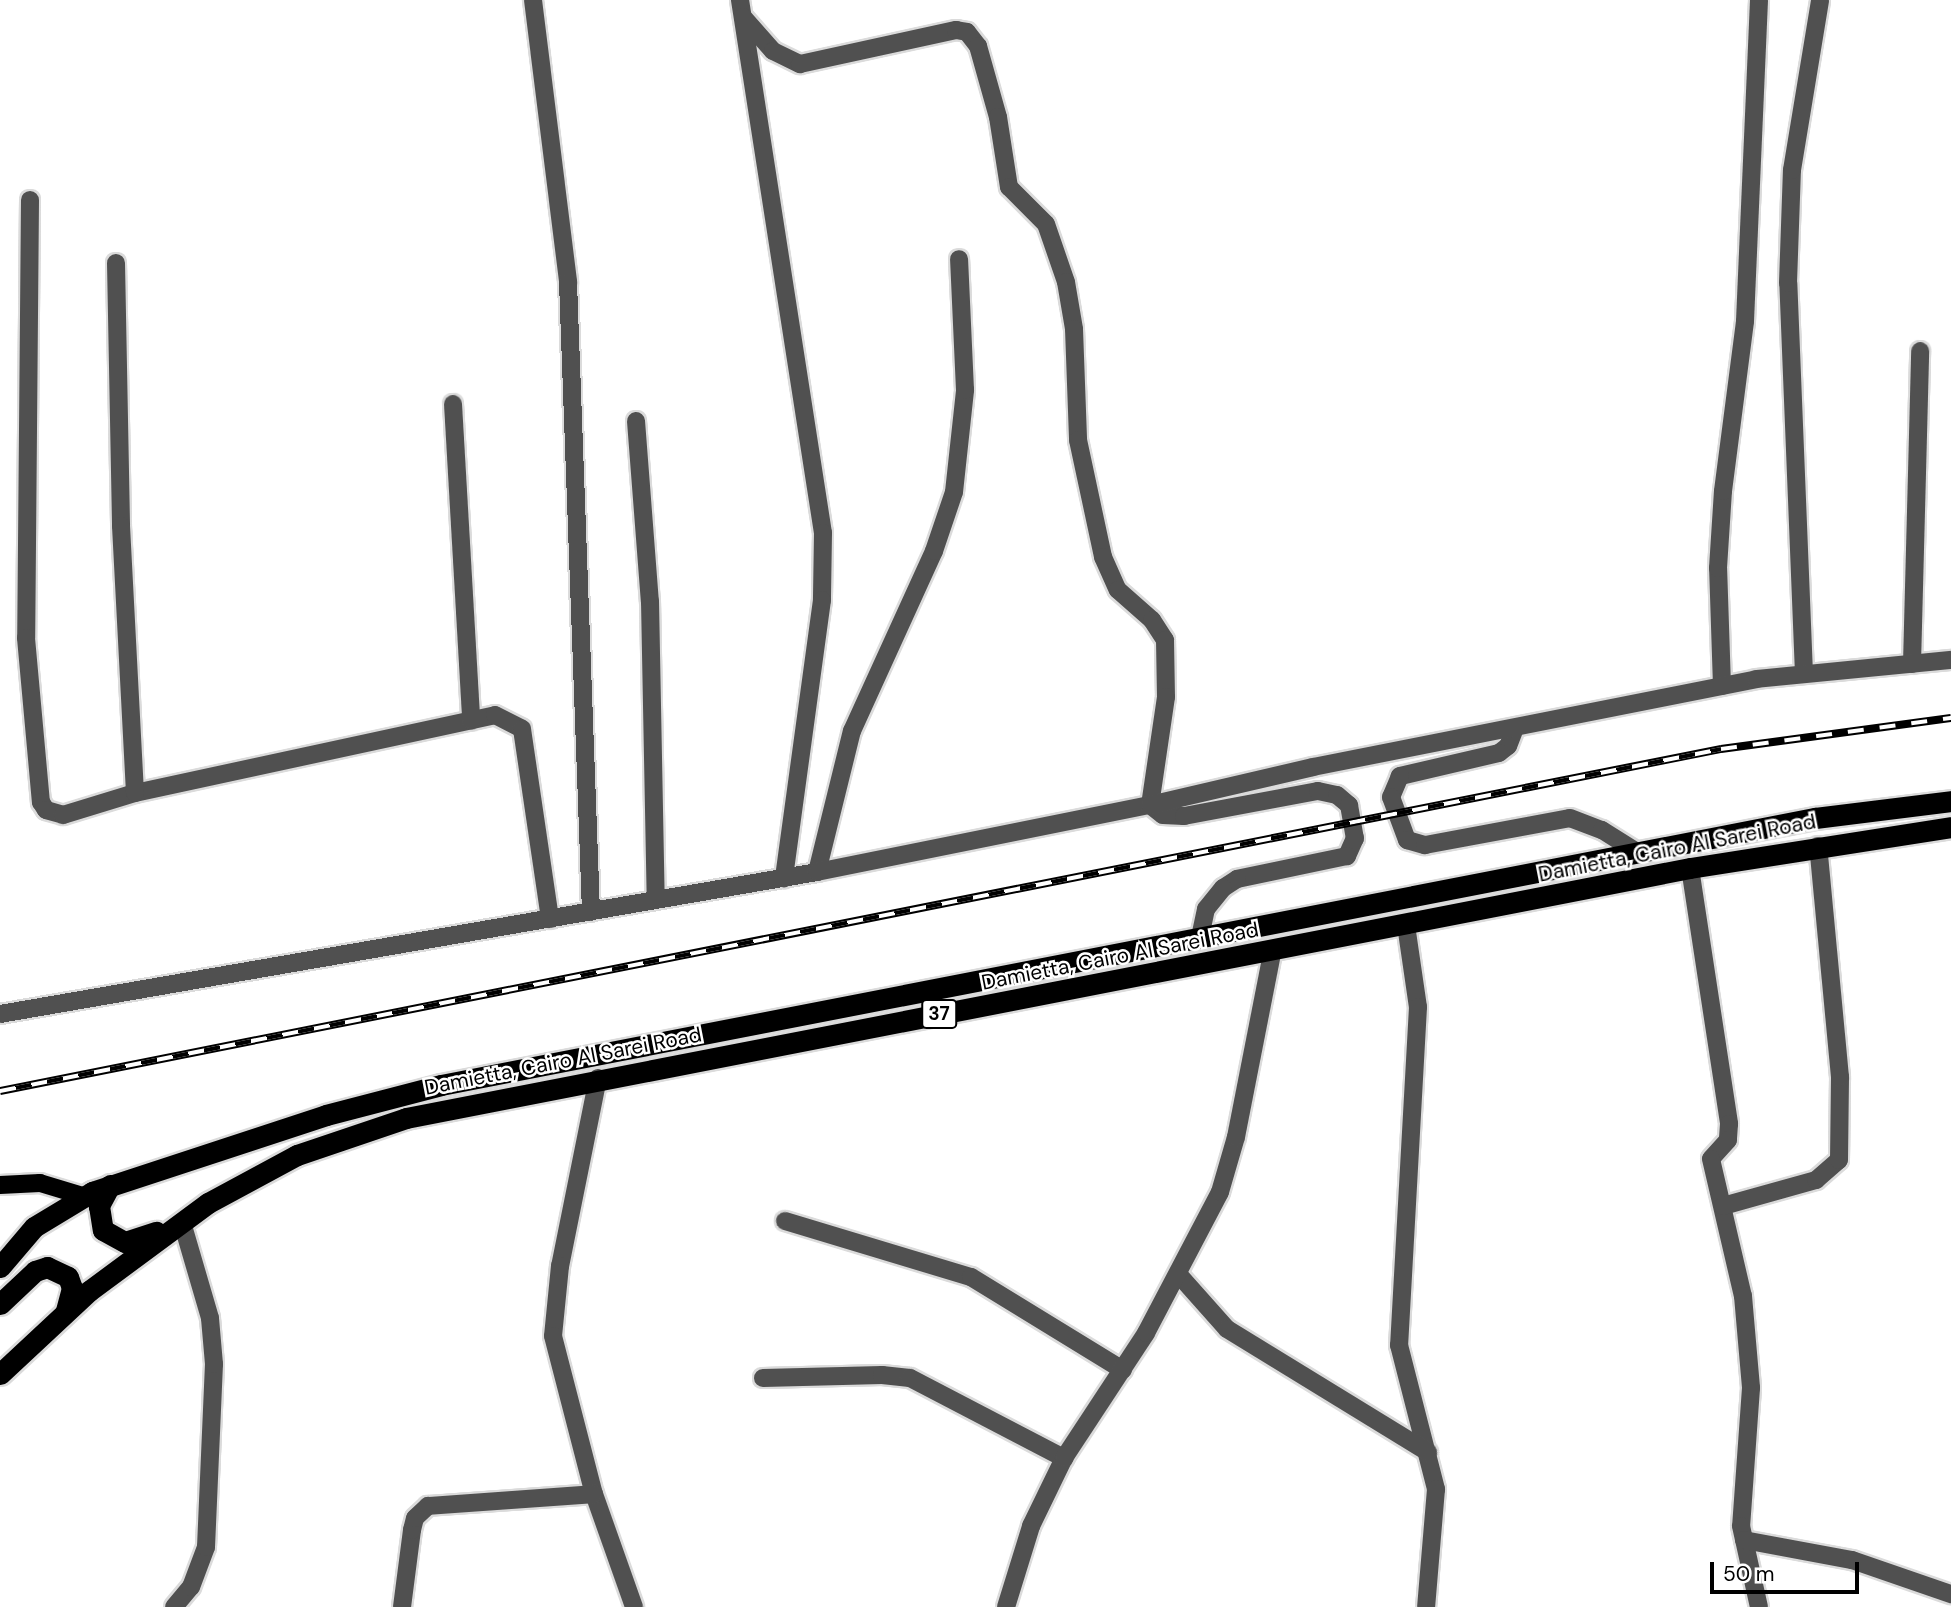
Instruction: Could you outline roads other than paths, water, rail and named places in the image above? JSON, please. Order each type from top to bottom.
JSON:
[{"type":"highway","name":"Damietta, Cairo Al Sarei Road","points":[[0,1266],[34,1227],[83,1196],[326,1115],[441,1085],[1815,818],[1951,801]]},
{"type":"highway","name":"Damietta, Cairo Al Sarei Road","points":[[0,1374],[66,1311],[182,1222],[264,1170],[331,1141],[419,1115],[598,1078],[1272,953],[1690,868],[1951,827]]},
{"type":"highway","points":[[110,1185],[98,1218],[113,1239],[125,1242],[182,1222]]},
{"type":"highway","points":[[0,1304],[35,1271],[47,1267],[68,1277],[72,1288],[66,1311]]},
{"type":"main road","points":[[0,1185],[40,1183],[83,1196]]},
{"type":"street","points":[[533,0],[568,282],[591,912]]},
{"type":"street","points":[[1722,686],[1718,568],[1745,321],[1759,0]]},
{"type":"street","points":[[1804,674],[1788,283],[1792,170],[1820,0]]},
{"type":"street","points":[[741,8],[774,51],[800,64],[957,30],[967,32],[978,46],[998,117],[1009,187],[1046,224],[1066,282],[1074,330],[1078,440],[1103,556],[1118,590],[1152,620],[1165,640],[1166,697],[1150,805]]},
{"type":"street","points":[[741,8],[823,533],[819,625],[784,878]]},
{"type":"street","points":[[30,200],[26,638],[41,802],[46,810],[63,815],[135,793],[495,715],[522,729],[550,919]]},
{"type":"street","points":[[817,872],[852,731],[934,551],[954,492],[965,390],[959,259]]},
{"type":"street","points":[[116,263],[121,526],[135,793]]},
{"type":"street","points":[[1912,664],[1920,351]]},
{"type":"street","points":[[453,404],[471,720]]},
{"type":"street","points":[[636,421],[650,601],[656,901]]},
{"type":"street","points":[[0,1014],[817,872],[1150,805],[1313,767],[1722,686],[1804,674],[1951,660]]},
{"type":"street","points":[[1515,728],[1508,746],[1499,753],[1400,776],[1391,797],[1407,840],[1425,845],[1570,818],[1602,830],[1637,852]]},
{"type":"street","points":[[1150,805],[1163,815],[1184,816],[1318,791],[1337,794],[1349,804],[1355,838],[1348,856],[1237,879],[1223,888],[1206,909],[1200,937]]},
{"type":"street","points":[[1723,1206],[1816,1180],[1839,1160],[1840,1077],[1818,846]]},
{"type":"street","points":[[1690,868],[1729,1124],[1728,1140],[1711,1159],[1743,1296],[1751,1388],[1742,1489],[1744,1539],[1759,1607]]},
{"type":"street","points":[[1406,925],[1418,1007],[1399,1345],[1427,1452],[1437,1510],[1426,1607]]},
{"type":"street","points":[[1006,1607],[1031,1526],[1063,1458],[1123,1370],[1179,1275],[1230,1161],[1272,953]]},
{"type":"street","points":[[598,1078],[560,1266],[553,1336],[594,1494],[634,1607]]},
{"type":"street","points":[[785,1221],[971,1277],[1123,1370]]},
{"type":"street","points":[[174,1607],[191,1587],[206,1546],[214,1364],[211,1318],[182,1222]]},
{"type":"street","points":[[1179,1275],[1227,1329],[1427,1452]]},
{"type":"street","points":[[763,1378],[882,1375],[910,1378],[1063,1458]]},
{"type":"street","points":[[402,1607],[415,1518],[428,1506],[594,1494]]},
{"type":"street","points":[[1744,1539],[1852,1560],[1951,1594]]},
{"type":"railway","points":[[0,1091],[1721,749],[1951,718]]}]
